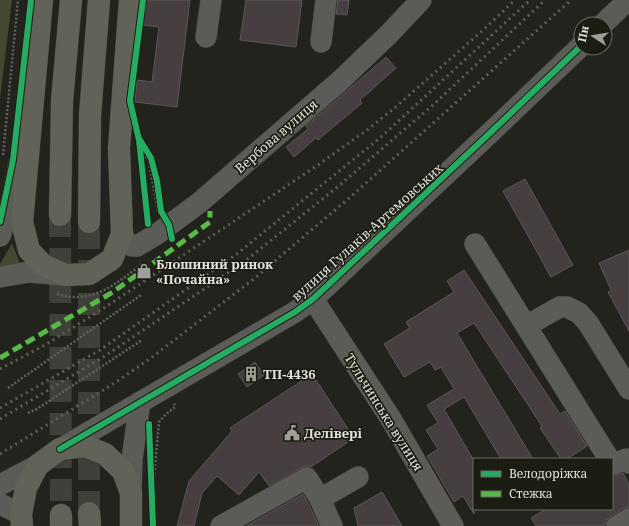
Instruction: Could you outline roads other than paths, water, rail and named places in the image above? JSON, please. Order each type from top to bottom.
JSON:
[{"type":"main road","points":[[42,0],[22,222],[30,250],[43,265],[66,275],[89,274],[112,259],[122,234],[119,148],[130,0]]},
{"type":"main road","points":[[60,215],[62,101],[71,0]]},
{"type":"main road","points":[[89,222],[90,115],[99,0]]},
{"type":"main road","points":[[22,520],[26,488],[38,465],[60,449],[85,446],[105,454],[123,471],[141,496],[131,526]]},
{"type":"street","points":[[34,0],[39,24]]},
{"type":"street","points":[[206,37],[210,0]]},
{"type":"street","points":[[321,42],[326,0]]},
{"type":"street","name":"Вербова вулиця","points":[[122,234],[127,243],[132,246],[137,246],[161,225],[199,203],[341,80],[389,34],[421,0]]},
{"type":"street","points":[[611,16],[628,0]]},
{"type":"street","name":"вулиця Гулаків-Артемовських","points":[[60,449],[295,312],[313,299],[492,132],[573,54]]},
{"type":"street","points":[[0,236],[12,200],[34,90]]},
{"type":"street","points":[[474,244],[526,326],[621,460]]},
{"type":"street","points":[[0,277],[29,272],[66,275]]},
{"type":"street","name":"Тульчинська вулиця","points":[[313,299],[391,419],[453,526]]},
{"type":"street","points":[[526,326],[560,307],[567,307],[579,313],[588,323],[629,389]]},
{"type":"street","points":[[140,402],[132,459],[141,496]]},
{"type":"street","points":[[0,485],[38,465]]},
{"type":"street","points":[[320,499],[358,477]]},
{"type":"street","points":[[221,526],[307,478],[320,499],[332,526]]},
{"type":"street","points":[[0,504],[22,520]]},
{"type":"street","points":[[617,526],[629,520]]},
{"type":"tunnel","points":[[60,215],[61,515]]},
{"type":"tunnel","points":[[89,222],[89,513]]},
{"type":"railway","points":[[0,369],[45,345],[104,308],[315,167],[367,130],[398,105],[515,0]]},
{"type":"railway","points":[[0,408],[100,350],[238,253],[381,137],[530,0]]},
{"type":"railway","points":[[0,419],[105,356],[244,262],[341,184],[433,105],[545,0]]},
{"type":"railway","points":[[0,454],[113,384],[151,358],[255,278],[348,199],[571,0]]},
{"type":"place","name":"Блошиний ринок «Почайна»","points":[[144,271]]},
{"type":"place","name":"ТП-4436","points":[[251,374]]},
{"type":"place","name":"Делівері","points":[[292,433]]}]
